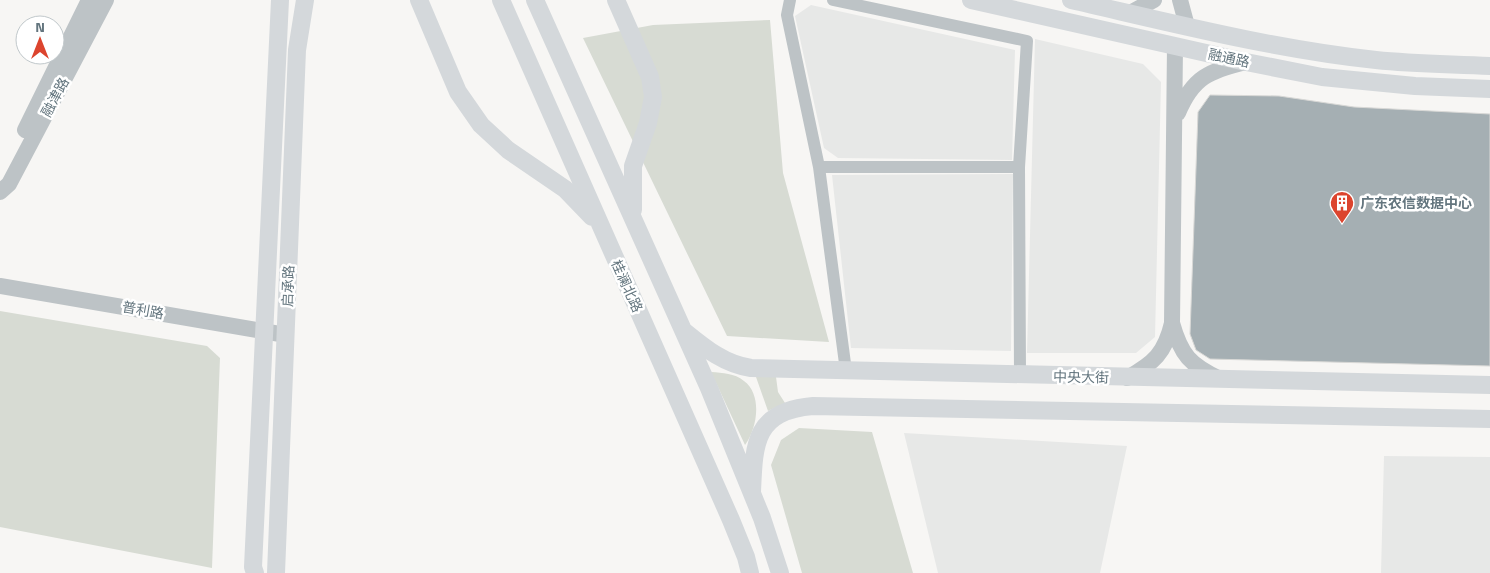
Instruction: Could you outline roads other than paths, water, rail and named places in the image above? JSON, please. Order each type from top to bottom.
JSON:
[{"type":"main road","name":"启承路","points":[[255,573],[253,567],[263,336],[280,0]]},
{"type":"main road","name":"启承路","points":[[276,573],[297,50],[305,0]]},
{"type":"main road","points":[[419,0],[458,92],[481,124],[508,150],[565,189],[601,227]]},
{"type":"main road","name":"桂澜北路","points":[[500,0],[731,520],[750,573]]},
{"type":"main road","points":[[535,0],[684,331],[752,492],[780,573]]},
{"type":"main road","points":[[616,0],[650,77],[653,97],[648,124],[633,166],[633,218]]},
{"type":"main road","name":"融通路","points":[[971,0],[1246,62],[1322,77],[1414,86],[1490,89]]},
{"type":"main road","name":"融通路","points":[[1071,0],[1248,40],[1377,60],[1490,66]]},
{"type":"main road","name":"中央大街","points":[[684,331],[722,360],[737,366],[846,371],[1490,385]]},
{"type":"main road","points":[[752,492],[756,439],[765,426],[778,415],[795,408],[1490,419]]},
{"type":"street","name":"融津路","points":[[0,178],[89,0]]},
{"type":"street","name":"融津路","points":[[0,192],[8,184],[106,0]]},
{"type":"street","points":[[790,0],[787,15],[819,166],[846,371]]},
{"type":"street","points":[[833,0],[1026,41],[1019,166],[1020,375]]},
{"type":"street","points":[[1130,14],[1154,0]]},
{"type":"street","points":[[1180,0],[1186,26]]},
{"type":"street","points":[[1128,378],[1160,354],[1168,341],[1172,323],[1176,120],[1175,46]]},
{"type":"street","points":[[1176,120],[1187,95],[1198,80],[1223,67],[1246,62]]},
{"type":"street","points":[[819,166],[1019,166]]},
{"type":"street","name":"普利路","points":[[0,286],[286,340]]},
{"type":"street","name":"普利路","points":[[0,297],[263,336]]},
{"type":"street","points":[[1172,323],[1181,349],[1189,360],[1201,370],[1221,380]]},
{"type":"place","name":"广东农信数据中心","points":[[1342,224]]}]
